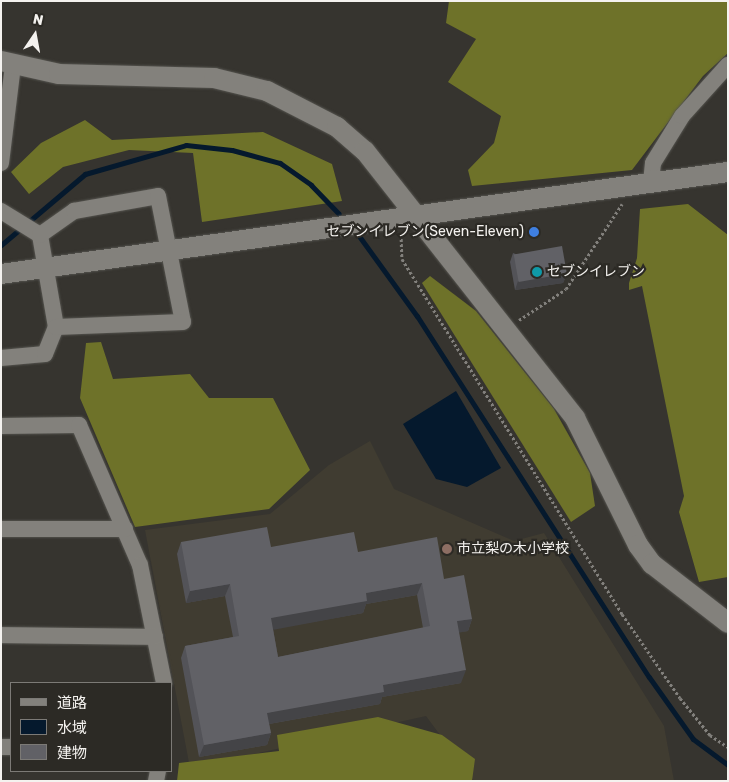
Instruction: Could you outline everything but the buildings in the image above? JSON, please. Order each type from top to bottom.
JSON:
[{"type":"street","points":[[1,163],[7,63],[59,74],[214,78],[267,91],[337,127],[365,151],[414,216],[576,418],[638,545],[652,564],[728,623]]},
{"type":"street","points":[[651,182],[653,163],[682,116],[728,65]]},
{"type":"street","points":[[1,274],[728,172]]},
{"type":"street","points":[[40,235],[74,210],[158,196],[171,250],[183,322],[56,326]]},
{"type":"street","points":[[1,211],[40,235]]},
{"type":"street","points":[[1,358],[45,354],[56,326],[44,268],[40,235]]},
{"type":"street","points":[[1,426],[79,425],[140,565],[164,682]]},
{"type":"street","points":[[1,529],[125,529]]},
{"type":"street","points":[[1,635],[155,637]]},
{"type":"path","points":[[503,327],[534,312],[566,289],[618,214],[626,186]]},
{"type":"path","points":[[402,234],[402,259],[622,614],[680,698],[710,735],[728,747]]},
{"type":"shaded area","points":[[370,441],[394,489],[514,541],[544,533],[664,726],[674,781],[474,781],[426,716],[190,768],[145,530],[270,514],[329,465]]},
{"type":"green space","points":[[449,1],[728,1],[728,53],[703,76],[632,170],[472,186],[468,170],[494,143],[501,116],[448,82],[476,39],[446,23]]},
{"type":"green space","points":[[85,120],[112,140],[263,132],[332,164],[342,201],[202,222],[193,153],[129,150],[63,167],[29,194],[11,172],[41,143]]},
{"type":"green space","points":[[688,204],[728,235],[728,577],[699,582],[679,512],[684,496],[642,286],[629,290],[629,283],[637,258],[640,209]]},
{"type":"green space","points":[[430,276],[476,311],[554,409],[590,473],[595,506],[571,522],[422,283]]},
{"type":"green space","points":[[101,342],[113,379],[190,374],[209,398],[273,398],[310,470],[269,509],[135,527],[80,398],[86,343]]},
{"type":"green space","points":[[378,717],[442,735],[475,759],[472,781],[177,781],[179,763],[279,751],[277,735]]},
{"type":"water","points":[[456,391],[501,468],[467,487],[436,479],[403,424]]},
{"type":"waterway","points":[[1,245],[85,174],[186,145],[232,150],[280,163],[311,185],[339,214]]},
{"type":"waterway","points":[[359,236],[417,316],[649,677],[693,739],[728,765]]},
{"type":"place","name":"セブンイレブン(Seven-Eleven)","points":[[534,232]]},
{"type":"place","name":"セブンイレブン","points":[[537,272]]},
{"type":"place","name":"市立梨の木小学校","points":[[447,549]]}]
